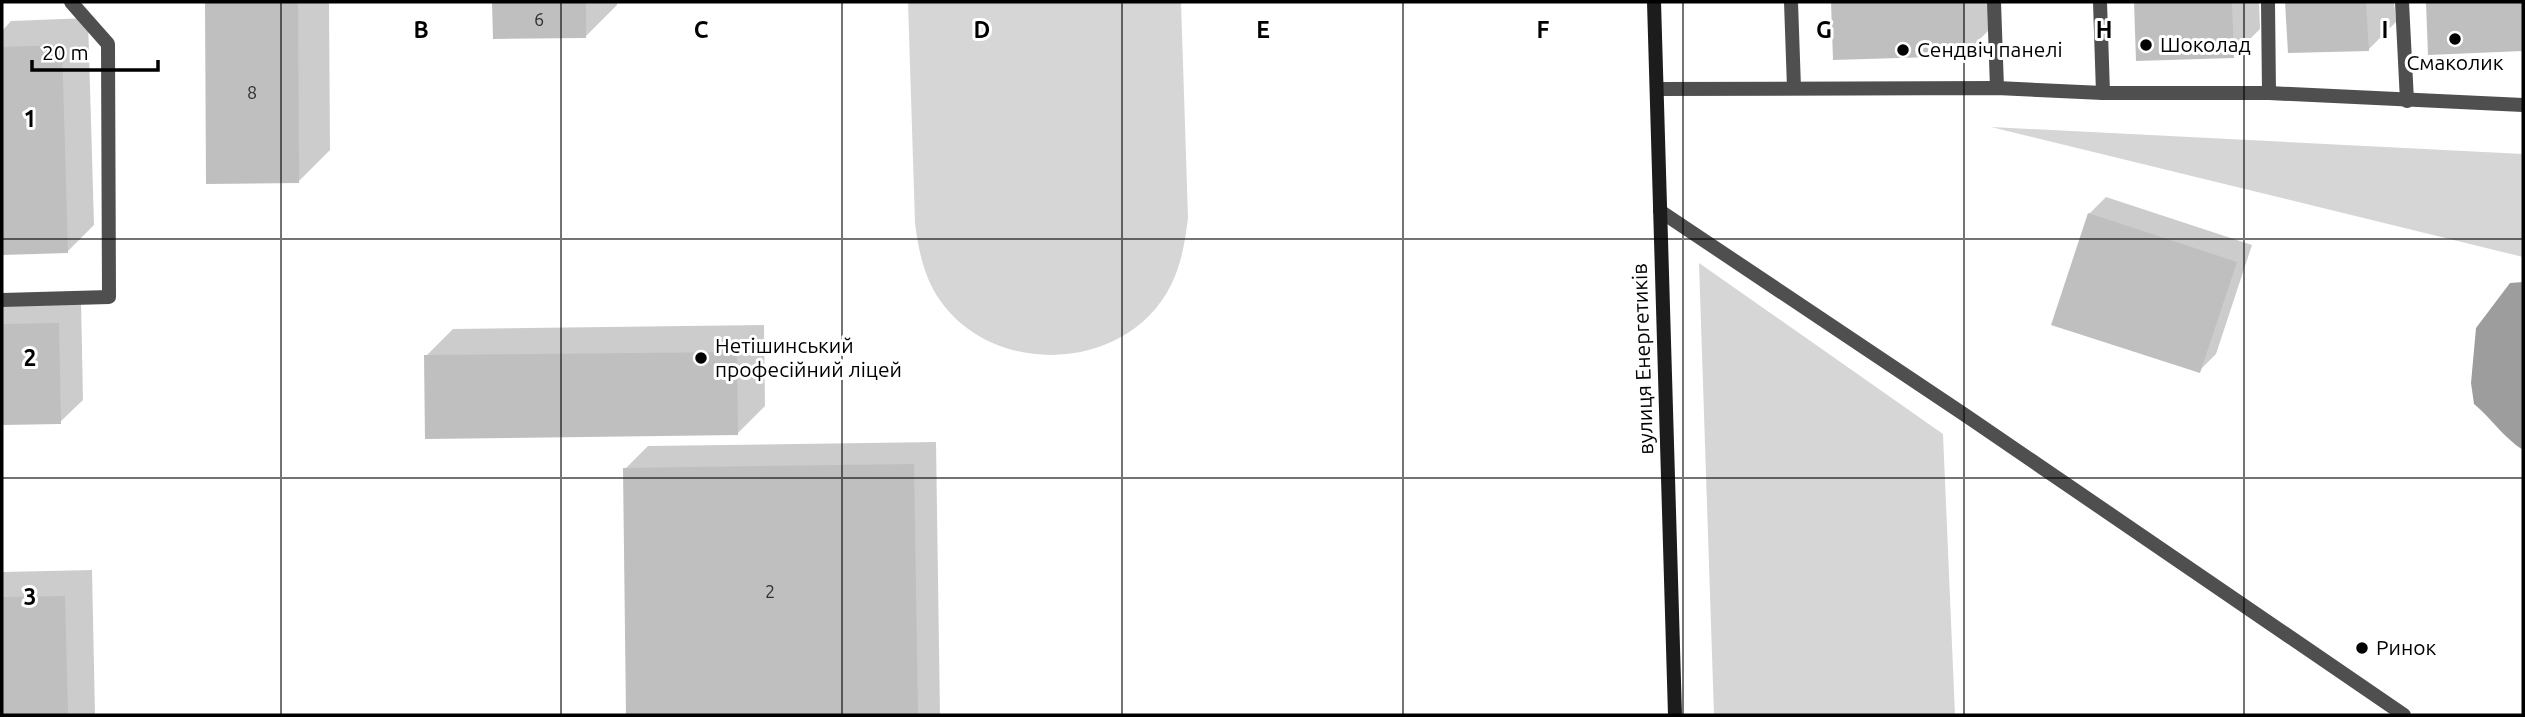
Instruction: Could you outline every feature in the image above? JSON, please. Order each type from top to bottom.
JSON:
[{"type":"main road","name":"вулиця Енергетиків","points":[[1654,2],[1675,715]]},
{"type":"lane","points":[[2,300],[109,297],[108,44],[71,2]]},
{"type":"lane","points":[[1791,2],[1794,88]]},
{"type":"lane","points":[[1994,2],[1997,88]]},
{"type":"lane","points":[[2100,2],[2103,93]]},
{"type":"lane","points":[[2268,2],[2269,93]]},
{"type":"lane","points":[[2402,2],[2407,101]]},
{"type":"lane","points":[[1657,89],[1997,88],[2103,93],[2269,93],[2523,105]]},
{"type":"lane","points":[[1660,211],[1968,417],[2404,715]]},
{"type":"shaded area","points":[[908,2],[1181,2],[1188,218],[1184,244],[1171,285],[1150,315],[1122,337],[1089,350],[1054,355],[1018,351],[985,339],[955,318],[933,289],[921,257],[915,223]]},
{"type":"shaded area","points":[[1991,127],[2523,154],[2523,257]]},
{"type":"shaded area","points":[[1699,263],[1943,434],[1955,715],[1714,715]]},
{"type":"shaded area","points":[[2523,282],[2523,450],[2474,404],[2471,383],[2476,328],[2510,283]]},
{"type":"building","points":[[205,2],[298,2],[299,183],[206,184]]},
{"type":"building","points":[[492,2],[586,2],[586,38],[493,39]]},
{"type":"building","points":[[1831,2],[1964,2],[1965,56],[1833,60]]},
{"type":"building","points":[[2134,2],[2232,2],[2234,58],[2136,61]]},
{"type":"building","points":[[2285,2],[2366,2],[2369,51],[2288,53]]},
{"type":"building","points":[[2426,2],[2523,2],[2523,51],[2428,55]]},
{"type":"building","points":[[62,45],[68,253],[2,255],[2,47]]},
{"type":"building","points":[[2088,213],[2237,262],[2200,373],[2051,325]]},
{"type":"building","points":[[59,323],[61,424],[2,425],[2,324]]},
{"type":"building","points":[[737,352],[738,435],[425,439],[424,355]]},
{"type":"building","points":[[914,464],[918,715],[626,715],[623,468]]},
{"type":"building","points":[[65,596],[68,715],[2,715],[2,597]]},
{"type":"place","name":"Смаколик","points":[[2455,39]]},
{"type":"place","name":"Шоколад","points":[[2146,45]]},
{"type":"place","name":"Сендвіч панелі","points":[[1903,50]]},
{"type":"place","name":"Нетішинський професійний ліцей","points":[[701,358]]},
{"type":"place","name":"Ринок","points":[[2362,648]]}]
